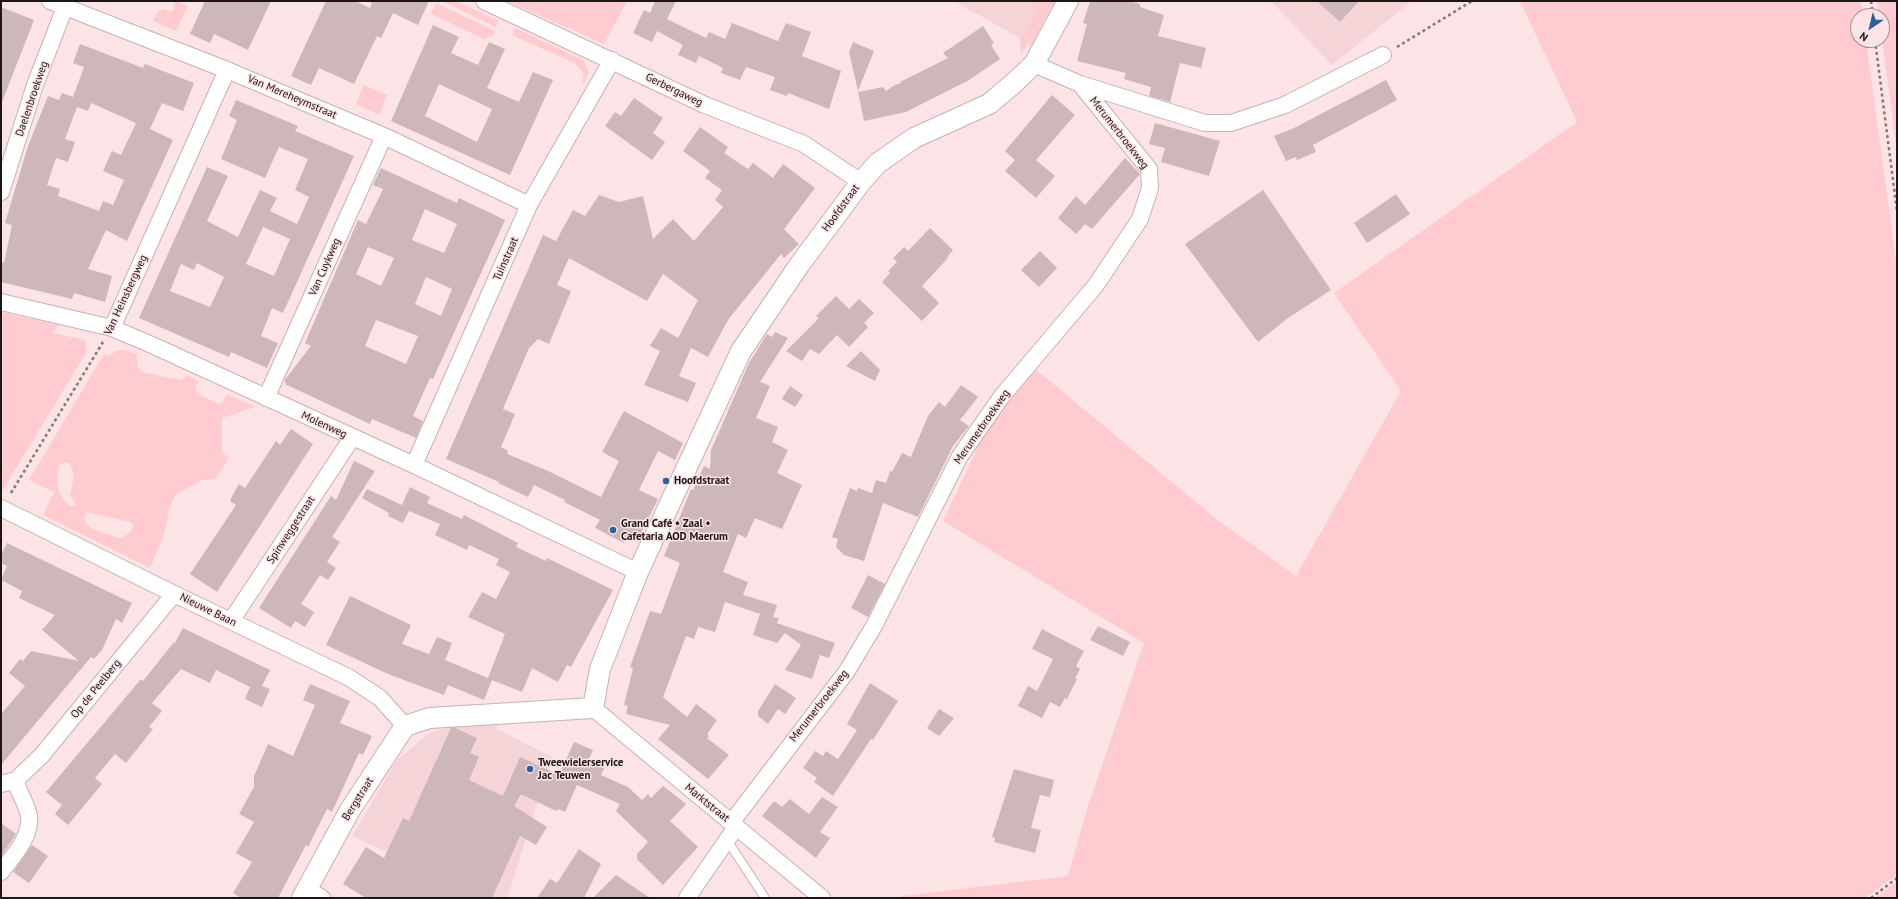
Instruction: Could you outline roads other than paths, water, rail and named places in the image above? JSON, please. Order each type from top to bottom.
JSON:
[{"type":"street","name":"Van Mereheymstraat","points":[[50,1],[227,70],[384,136],[529,205]]},
{"type":"street","name":"Gerbergaweg","points":[[484,1],[705,105],[804,144],[861,182]]},
{"type":"street","points":[[1034,64],[1068,1]]},
{"type":"street","name":"Daelenbroekweg","points":[[1,192],[35,85],[65,7]]},
{"type":"street","name":"Merumerbroekweg","points":[[1034,64],[1080,84],[1205,123],[1231,123],[1285,105],[1383,55]]},
{"type":"street","name":"Tuinstraat","points":[[414,465],[529,205],[612,60]]},
{"type":"street","name":"Hoofdstraat","points":[[593,708],[600,669],[638,572],[741,351],[800,264],[861,182],[878,163],[914,138],[989,104],[1034,64]]},
{"type":"street","name":"Van Heinsbergweg","points":[[112,328],[227,70]]},
{"type":"street","name":"Merumerbroekweg","points":[[687,898],[731,830],[847,671],[874,626],[960,456],[1002,396],[1096,285],[1140,219],[1150,188],[1149,170],[1080,84]]},
{"type":"street","name":"Van Cuykweg","points":[[266,398],[384,136]]},
{"type":"street","name":"Molenweg","points":[[1,302],[112,328],[414,465],[638,572]]},
{"type":"street","name":"Spinweggestraat","points":[[231,621],[352,438]]},
{"type":"street","name":"Nieuwe Baan","points":[[1,508],[174,594],[348,677],[380,698],[405,726]]},
{"type":"street","name":"Op de Peelberg","points":[[1,872],[24,839],[29,828],[29,815],[8,782],[42,755],[174,594]]},
{"type":"street","points":[[405,726],[430,718],[593,708]]},
{"type":"street","name":"Marktstraat","points":[[593,708],[731,830],[822,898]]},
{"type":"street","name":"Bergstraat","points":[[311,895],[350,810],[405,726]]},
{"type":"lane","points":[[731,830],[765,898]]},
{"type":"place","name":"Hoofdstraat","points":[[666,481]]},
{"type":"place","name":"Grand Café • Zaal • Cafetaria AOD Maerum","points":[[613,530]]},
{"type":"place","name":"Tweewielerservice Jac Teuwen","points":[[530,769]]}]
